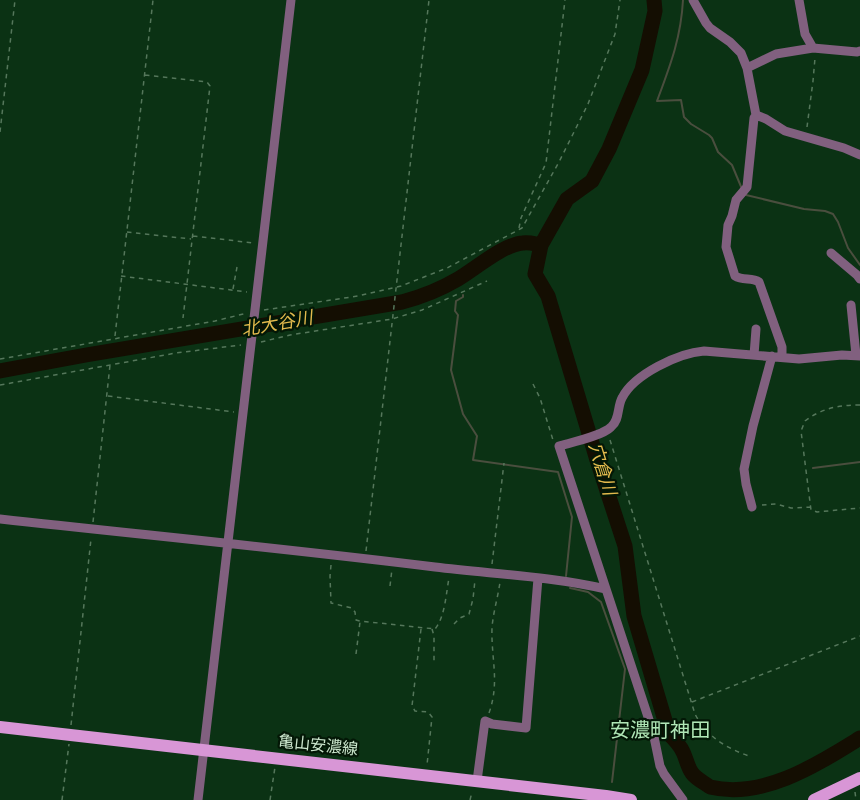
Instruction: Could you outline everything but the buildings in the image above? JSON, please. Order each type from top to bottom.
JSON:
[{"type":"main road","name":"亀山安濃線","points":[[0,727],[631,800]]},
{"type":"main road","points":[[814,800],[860,778]]},
{"type":"street","points":[[198,800],[291,0]]},
{"type":"street","points":[[693,0],[710,28],[739,50],[747,68],[756,115],[747,187],[736,200],[728,223],[726,247],[735,276],[759,282],[782,347],[753,426],[744,469],[752,507]]},
{"type":"street","points":[[799,0],[805,34],[813,48]]},
{"type":"street","points":[[747,68],[776,54],[813,48],[860,51]]},
{"type":"street","points":[[756,115],[785,131],[860,155]]},
{"type":"street","points":[[831,253],[860,279]]},
{"type":"street","points":[[683,800],[660,766],[653,732],[559,447],[605,431],[616,422],[621,399],[633,383],[646,372],[697,352],[799,359],[858,355],[850,305]]},
{"type":"street","points":[[754,355],[756,329]]},
{"type":"street","points":[[0,519],[365,558],[538,578],[606,589]]},
{"type":"street","points":[[477,782],[485,721],[526,728],[538,578]]},
{"type":"path","points":[[0,132],[15,0]]},
{"type":"path","points":[[114,338],[153,0]]},
{"type":"path","points":[[365,558],[429,0]]},
{"type":"path","points":[[519,229],[521,218],[546,163],[565,0]]},
{"type":"path","points":[[0,359],[255,312],[358,296],[396,287],[447,268],[519,229],[524,225],[559,162],[588,104],[615,34],[620,0]]},
{"type":"path","points":[[805,137],[815,69],[813,48]]},
{"type":"path","points":[[144,75],[209,83],[183,318]]},
{"type":"path","points":[[126,232],[263,244]]},
{"type":"path","points":[[233,290],[237,267]]},
{"type":"path","points":[[122,276],[257,293]]},
{"type":"path","points":[[62,800],[110,365]]},
{"type":"path","points":[[533,384],[540,398],[553,441],[559,447]]},
{"type":"path","points":[[107,396],[244,414]]},
{"type":"path","points":[[860,405],[830,408],[807,418],[801,431],[812,511],[860,508]]},
{"type":"path","points":[[605,431],[698,720],[721,744],[749,756]]},
{"type":"path","points":[[485,721],[492,705],[495,682],[492,626],[498,592],[495,574],[504,463]]},
{"type":"path","points":[[752,507],[770,504],[790,508],[810,507]]},
{"type":"path","points":[[333,555],[330,576],[331,603],[352,608],[356,620],[360,621],[435,629],[441,615],[451,569]]},
{"type":"path","points":[[390,586],[394,562]]},
{"type":"path","points":[[454,624],[469,614],[476,572]]},
{"type":"path","points":[[356,654],[360,621]]},
{"type":"path","points":[[421,628],[412,706],[416,711],[428,712],[432,717],[426,775]]},
{"type":"path","points":[[432,629],[434,664]]},
{"type":"path","points":[[691,702],[860,636]]},
{"type":"path","points":[[270,800],[276,758]]},
{"type":"waterway","name":"穴倉川","points":[[654,0],[655,11],[642,70],[609,149],[592,181],[567,199],[541,245],[535,274],[548,296],[625,546],[634,616],[669,734],[682,749],[692,773],[710,787],[730,790],[770,784],[808,768],[860,738]]},
{"type":"waterway","points":[[683,0],[677,39],[657,101],[681,100],[684,117],[712,138],[718,152],[732,165],[742,189]]},
{"type":"waterway","points":[[746,195],[833,214],[848,248],[860,265]]},
{"type":"waterway","name":"北大谷川","points":[[0,371],[402,302],[451,283],[515,244],[541,245]]},
{"type":"waterway","points":[[463,295],[456,301],[455,311],[458,315],[451,370],[463,414],[477,436],[473,460],[558,472],[572,517],[566,576]]},
{"type":"waterway","points":[[813,468],[860,462]]},
{"type":"waterway","points":[[570,588],[588,592],[601,602],[625,669],[612,782]]},
{"type":"district","name":"安濃町神田","points":[[660,731]]}]
